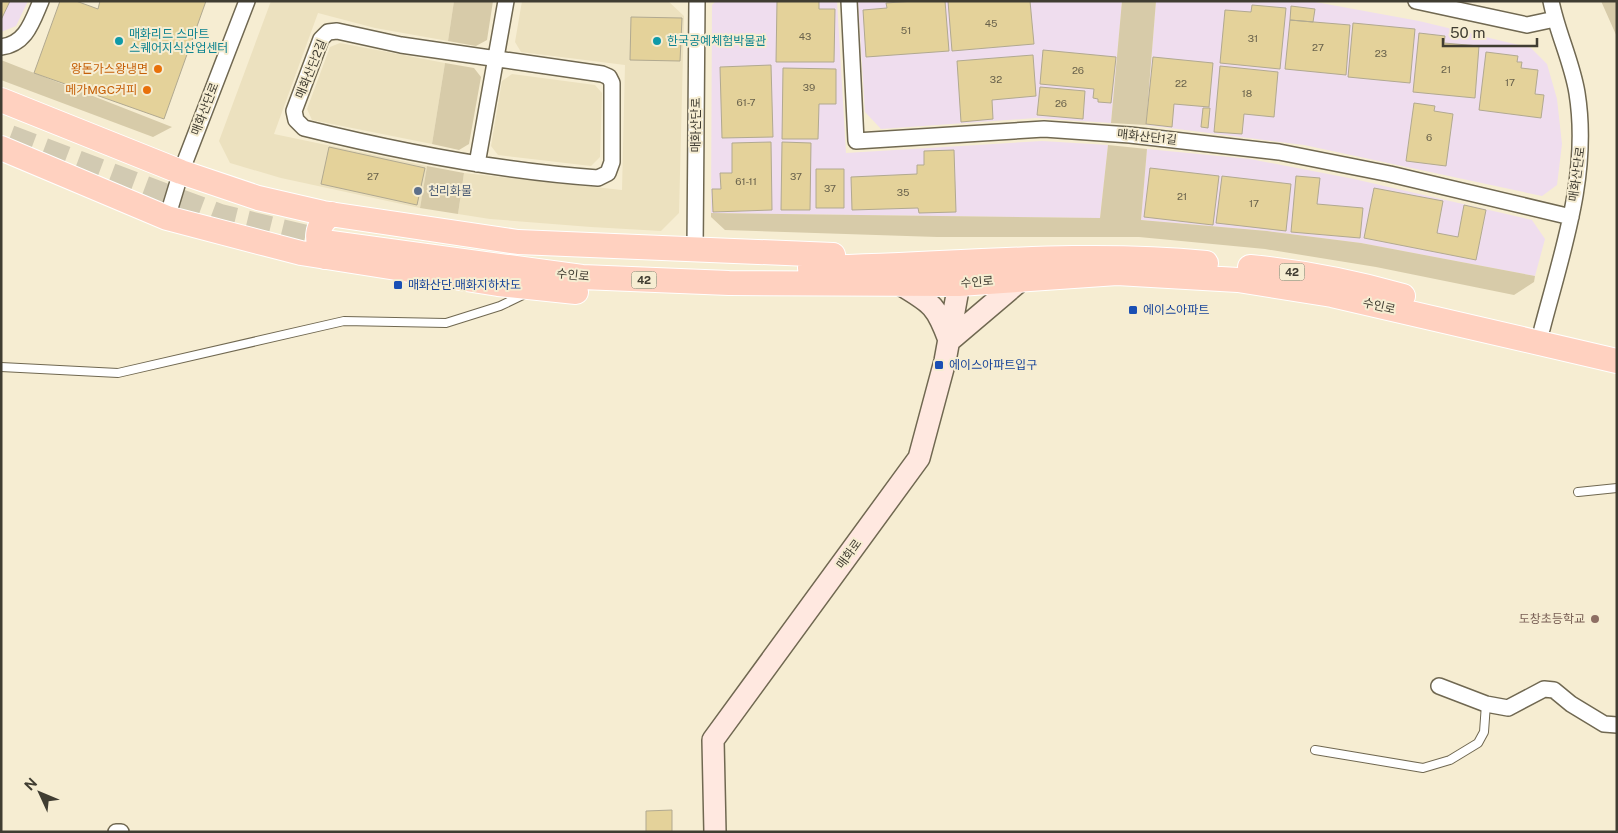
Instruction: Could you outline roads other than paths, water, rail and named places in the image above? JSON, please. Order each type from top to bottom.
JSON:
[{"type":"main road","points":[[1,100],[181,172],[258,198],[331,236],[498,284],[583,293],[856,297],[896,274]]},
{"type":"main road","points":[[6,131],[167,218],[301,253],[331,236],[518,242],[860,256],[896,274]]},
{"type":"main road","name":"수인로","points":[[331,236],[582,277],[728,283],[896,274],[960,260],[1109,256],[1173,260],[1286,271],[1366,286],[1489,318],[1617,345]]},
{"type":"main road","name":"수인로","points":[[896,274],[959,284],[1117,273],[1238,280],[1332,295],[1617,361]]},
{"type":"street","points":[[1,48],[13,45],[25,37],[41,1]]},
{"type":"street","name":"매화산단로","points":[[167,218],[181,172],[246,1]]},
{"type":"street","points":[[477,164],[506,1]]},
{"type":"street","name":"매화산단로","points":[[695,249],[697,1]]},
{"type":"street","name":"매화산단1길","points":[[849,1],[856,141],[1044,129],[1130,135],[1279,152],[1390,174],[1571,217]]},
{"type":"street","points":[[1416,1],[1527,25],[1554,18]]},
{"type":"street","name":"매화산단로","points":[[1542,329],[1571,217],[1579,174],[1582,135],[1577,91],[1554,18],[1551,1]]},
{"type":"street","name":"매화산단2길","points":[[337,31],[401,45],[497,58],[602,74],[609,77],[612,83],[612,162],[608,173],[598,178],[477,164],[388,149],[304,128],[296,120],[294,111],[320,39],[328,32],[337,31]]},
{"type":"street","name":"매화로","points":[[715,832],[713,740],[919,458],[949,341],[959,284],[960,260]]},
{"type":"street","points":[[896,274],[939,313],[949,341],[1022,279]]},
{"type":"street","points":[[1439,686],[1486,704],[1508,708],[1544,689],[1554,690],[1571,704],[1604,724],[1617,725]]},
{"type":"street","points":[[116,832],[121,832]]},
{"type":"lane","points":[[1,367],[118,373],[344,321],[446,323],[500,306],[538,288]]},
{"type":"lane","points":[[1578,492],[1617,488]]},
{"type":"lane","points":[[1315,750],[1423,768],[1450,760],[1478,743],[1484,732],[1486,704]]},
{"type":"tunnel","points":[[10,137],[220,216],[331,243]]},
{"type":"place","name":"매화리드 스마트 스퀘어지식산업센터","points":[[119,41]]},
{"type":"place","name":"한국공예체험박물관","points":[[657,41]]},
{"type":"place","name":"왕돈가스왕냉면","points":[[158,69]]},
{"type":"place","name":"메가MGC커피","points":[[147,90]]},
{"type":"place","name":"천리화물","points":[[418,191]]},
{"type":"place","name":"매화산단.매화지하차도","points":[[398,285]]},
{"type":"place","name":"에이스아파트","points":[[1133,310]]},
{"type":"place","name":"에이스아파트입구","points":[[939,365]]},
{"type":"place","name":"도창초등학교","points":[[1595,619]]}]
